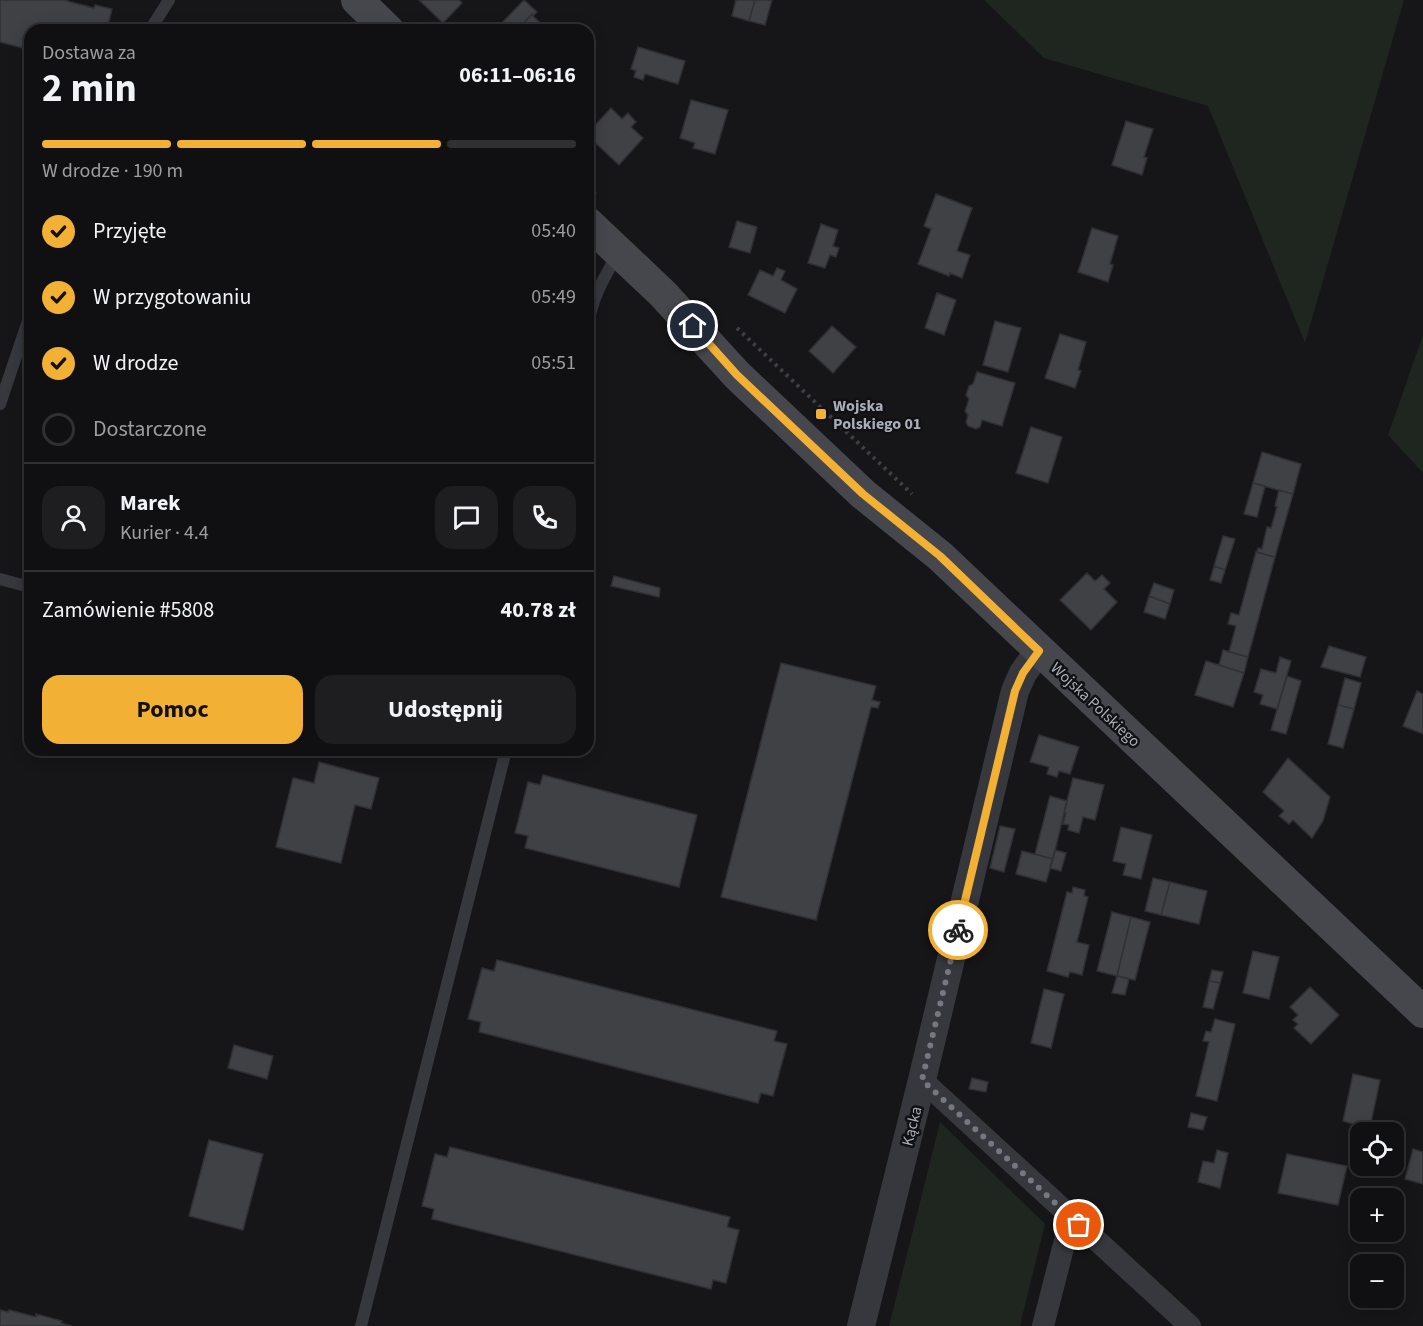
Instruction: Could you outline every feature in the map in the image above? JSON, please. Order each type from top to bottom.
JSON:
[{"type":"main road","points":[[357,0],[382,24]]},
{"type":"main road","name":"Wojska Polskiego","points":[[594,229],[663,294],[737,375],[863,494],[940,556],[1423,1012]]},
{"type":"street","name":"Kącka","points":[[861,1326],[1015,691],[1023,673],[1039,651]]},
{"type":"street","points":[[922,1080],[1190,1326]]},
{"type":"street","points":[[1043,1326],[1071,1217]]},
{"type":"lane","points":[[154,24],[169,0]]},
{"type":"lane","points":[[594,300],[619,252]]},
{"type":"lane","points":[[0,404],[24,333]]},
{"type":"lane","points":[[0,579],[24,585]]},
{"type":"lane","points":[[361,1326],[504,756]]},
{"type":"shaded area","points":[[984,0],[1404,0],[1305,343],[1208,106],[1044,58]]},
{"type":"shaded area","points":[[1423,335],[1423,473],[1388,435]]},
{"type":"shaded area","points":[[940,1122],[1045,1224],[1020,1326],[889,1326]]},
{"type":"building","points":[[0,0],[68,0],[94,8],[95,5],[112,9],[108,24],[24,24],[24,48],[0,42]]},
{"type":"building","points":[[419,0],[459,0],[462,3],[443,23]]},
{"type":"building","points":[[524,0],[537,12],[523,24],[501,24]]},
{"type":"building","points":[[736,0],[755,0],[749,21],[732,16]]},
{"type":"building","points":[[755,0],[772,0],[765,25],[749,21]]},
{"type":"building","points":[[532,14],[542,24],[523,24]]},
{"type":"building","points":[[638,47],[685,61],[678,84],[645,74],[643,80],[634,77],[636,71],[631,69]]},
{"type":"building","points":[[691,100],[728,110],[715,154],[693,148],[695,143],[680,138]]},
{"type":"building","points":[[611,108],[622,119],[628,113],[636,122],[631,127],[643,138],[619,165],[594,142],[594,126]]},
{"type":"building","points":[[1126,121],[1153,129],[1144,157],[1147,158],[1142,175],[1112,165]]},
{"type":"building","points":[[936,194],[972,208],[957,251],[970,255],[962,278],[950,273],[949,276],[918,264],[931,229],[924,226]]},
{"type":"building","points":[[737,221],[757,227],[750,253],[729,247]]},
{"type":"building","points":[[821,224],[838,230],[833,246],[839,248],[836,257],[830,255],[825,268],[808,263]]},
{"type":"building","points":[[1092,228],[1118,236],[1110,264],[1113,265],[1108,282],[1078,272]]},
{"type":"building","points":[[777,268],[785,271],[781,280],[797,289],[785,313],[748,295],[760,270],[773,276]]},
{"type":"building","points":[[937,293],[956,300],[944,335],[925,328]]},
{"type":"building","points":[[995,321],[1021,328],[1008,372],[983,365]]},
{"type":"building","points":[[832,326],[856,347],[833,373],[809,351]]},
{"type":"building","points":[[1060,334],[1086,342],[1078,370],[1081,371],[1075,388],[1045,378]]},
{"type":"building","points":[[977,372],[1015,383],[1002,426],[982,420],[980,427],[976,429],[968,426],[966,422],[968,415],[965,411],[969,399],[966,395]]},
{"type":"building","points":[[1031,427],[1062,437],[1048,483],[1016,473]]},
{"type":"building","points":[[1262,452],[1301,464],[1293,494],[1253,483]]},
{"type":"building","points":[[1253,483],[1265,486],[1257,517],[1244,514]]},
{"type":"building","points":[[1279,490],[1293,494],[1275,557],[1257,552],[1258,548],[1262,549],[1267,527],[1271,528]]},
{"type":"building","points":[[1223,536],[1235,539],[1225,570],[1214,566]]},
{"type":"building","points":[[1256,552],[1275,557],[1248,657],[1229,652],[1236,626],[1228,624],[1231,613],[1239,615]]},
{"type":"building","points":[[1214,566],[1225,570],[1221,583],[1210,580]]},
{"type":"building","points":[[1087,573],[1095,581],[1102,575],[1110,583],[1104,589],[1117,602],[1091,630],[1060,600]]},
{"type":"building","points":[[614,576],[660,588],[659,597],[611,586]]},
{"type":"building","points":[[1154,583],[1174,590],[1170,604],[1149,596]]},
{"type":"building","points":[[1149,596],[1170,604],[1165,619],[1144,612]]},
{"type":"building","points":[[1329,646],[1366,657],[1360,677],[1321,667]]},
{"type":"building","points":[[1223,650],[1248,657],[1244,673],[1219,665]]},
{"type":"building","points":[[1280,657],[1291,661],[1277,709],[1260,704],[1263,695],[1254,692],[1261,669],[1276,673]]},
{"type":"building","points":[[1206,661],[1244,673],[1233,707],[1195,695]]},
{"type":"building","points":[[781,663],[876,686],[872,700],[880,702],[878,708],[871,707],[816,920],[721,897]]},
{"type":"building","points":[[1287,676],[1301,681],[1286,734],[1271,730]]},
{"type":"building","points":[[1345,678],[1361,683],[1354,709],[1338,705]]},
{"type":"building","points":[[1417,691],[1423,694],[1423,734],[1403,726]]},
{"type":"building","points":[[1338,705],[1354,709],[1343,748],[1328,744]]},
{"type":"building","points":[[1039,735],[1079,747],[1070,774],[1059,771],[1057,777],[1047,774],[1049,767],[1030,762]]},
{"type":"building","points":[[1288,758],[1330,797],[1323,821],[1312,838],[1293,820],[1289,824],[1279,816],[1284,811],[1263,792]]},
{"type":"building","points":[[319,762],[379,778],[371,809],[355,805],[341,863],[276,847],[293,778],[314,783]]},
{"type":"building","points":[[543,775],[697,815],[679,887],[525,848],[528,836],[515,833],[528,782],[540,785]]},
{"type":"building","points":[[1073,778],[1104,785],[1095,820],[1083,817],[1079,833],[1068,830],[1069,825],[1063,824]]},
{"type":"building","points":[[1050,796],[1067,801],[1053,859],[1035,854]]},
{"type":"building","points":[[1000,826],[1015,829],[1004,872],[990,868]]},
{"type":"building","points":[[1121,827],[1152,835],[1141,879],[1123,875],[1126,864],[1113,861]]},
{"type":"building","points":[[1055,850],[1066,853],[1061,871],[1050,868]]},
{"type":"building","points":[[1022,851],[1053,859],[1046,882],[1016,874]]},
{"type":"building","points":[[1153,878],[1170,882],[1161,915],[1145,911]]},
{"type":"building","points":[[1170,882],[1207,891],[1199,924],[1161,915]]},
{"type":"building","points":[[1073,887],[1085,890],[1084,896],[1088,897],[1077,942],[1089,945],[1082,975],[1070,972],[1068,977],[1047,971],[1067,892],[1072,893]]},
{"type":"building","points":[[1112,912],[1131,917],[1117,976],[1097,971]]},
{"type":"building","points":[[1131,917],[1150,922],[1135,980],[1117,976]]},
{"type":"building","points":[[1253,951],[1279,957],[1269,999],[1243,993]]},
{"type":"building","points":[[497,960],[777,1031],[774,1041],[787,1044],[773,1096],[761,1093],[758,1103],[479,1032],[481,1022],[468,1019],[482,968],[494,971]]},
{"type":"building","points":[[1212,970],[1223,972],[1220,983],[1209,981]]},
{"type":"building","points":[[1117,976],[1129,979],[1125,995],[1112,993]]},
{"type":"building","points":[[1209,981],[1220,983],[1213,1009],[1203,1007]]},
{"type":"building","points":[[1310,987],[1339,1015],[1311,1044],[1294,1028],[1298,1024],[1293,1020],[1298,1015],[1290,1007]]},
{"type":"building","points":[[1044,989],[1064,994],[1051,1048],[1031,1043]]},
{"type":"building","points":[[1215,1019],[1235,1024],[1217,1101],[1196,1096],[1209,1042],[1203,1041],[1206,1031],[1211,1032]]},
{"type":"building","points":[[234,1045],[273,1056],[267,1079],[228,1068]]},
{"type":"building","points":[[1353,1074],[1380,1080],[1371,1122],[1350,1123],[1343,1121]]},
{"type":"building","points":[[972,1078],[988,1082],[986,1092],[969,1089]]},
{"type":"building","points":[[1191,1113],[1207,1117],[1203,1130],[1188,1127]]},
{"type":"building","points":[[209,1140],[263,1154],[243,1230],[189,1216]]},
{"type":"building","points":[[450,1147],[730,1217],[727,1227],[739,1230],[726,1283],[713,1280],[711,1289],[432,1219],[434,1209],[422,1206],[435,1154],[447,1157]]},
{"type":"building","points":[[1413,1149],[1423,1152],[1423,1184],[1405,1179]]},
{"type":"building","points":[[1217,1150],[1228,1153],[1220,1188],[1198,1182],[1203,1161],[1214,1163]]},
{"type":"building","points":[[1287,1154],[1347,1166],[1338,1205],[1278,1193]]},
{"type":"building","points":[[0,1310],[36,1317],[36,1314],[72,1326],[0,1326]]},
{"type":"way so far","points":[[958,930],[922,1080],[1079,1225]]},
{"type":"place","name":"Wojska Polskiego 01","points":[[821,414]]},
{"type":"route","points":[[693,326],[737,375],[863,494],[940,556],[1039,651],[1023,673],[1015,691],[958,930]]}]
